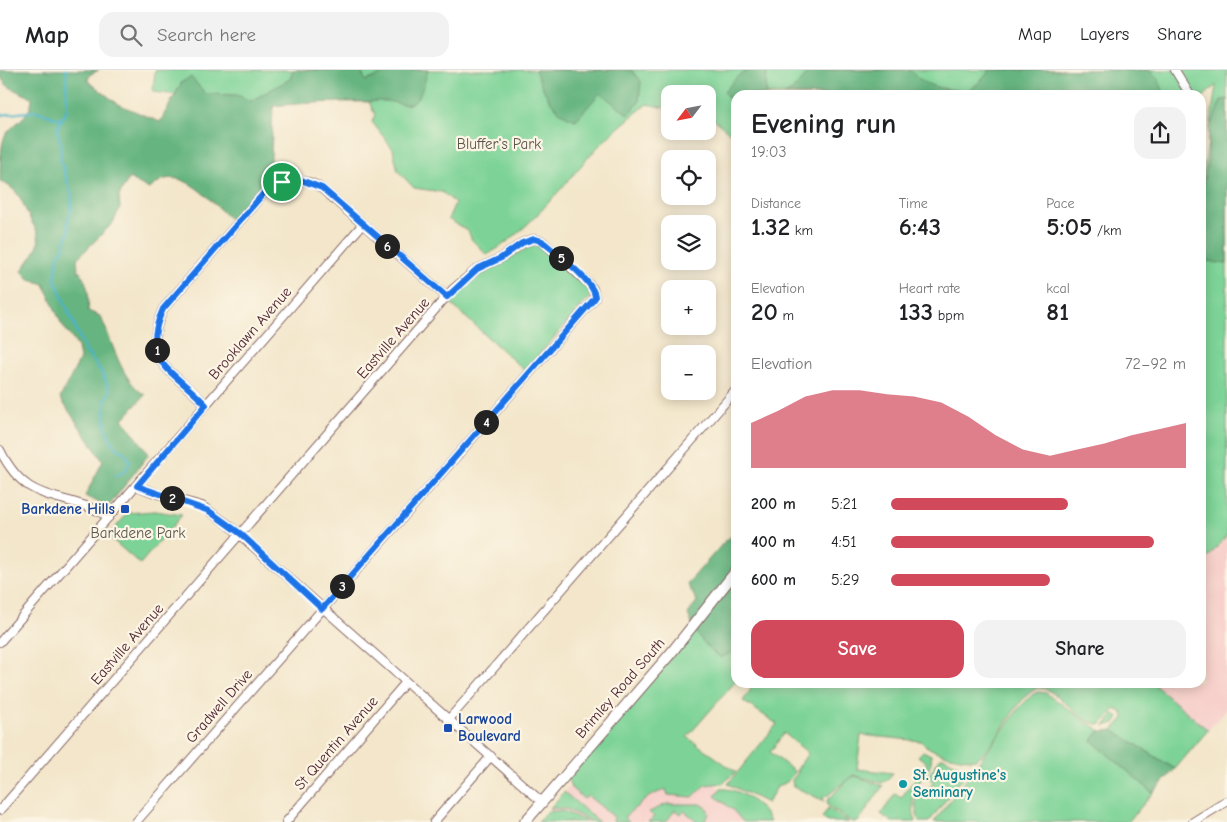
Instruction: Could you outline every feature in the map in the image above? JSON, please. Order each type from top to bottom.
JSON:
[{"type":"street","points":[[1175,70],[1187,90]]},
{"type":"street","points":[[206,405],[168,371],[154,344],[155,334],[163,309],[264,193],[276,184],[294,180],[313,183],[322,188],[362,225],[447,297]]},
{"type":"street","name":"Brooklawn Avenue","points":[[0,642],[362,225]]},
{"type":"street","name":"Eastville Avenue","points":[[0,810],[447,297],[477,269],[501,258],[522,243],[534,239],[542,241],[593,289],[595,298],[322,609]]},
{"type":"street","points":[[450,718],[731,396]]},
{"type":"street","points":[[0,450],[10,470],[32,490],[46,496],[91,506],[109,517]]},
{"type":"street","points":[[0,471],[6,463]]},
{"type":"street","points":[[137,486],[202,506],[241,534],[322,609],[450,718],[542,802]]},
{"type":"street","name":"Brimley Road South","points":[[525,822],[671,653],[731,577]]},
{"type":"street","name":"Gradwell Drive","points":[[136,822],[322,609]]},
{"type":"street","name":"St Quentin Avenue","points":[[286,822],[406,682]]},
{"type":"street","points":[[434,822],[491,756]]},
{"type":"street","points":[[1193,822],[1227,801]]},
{"type":"shaded area","points":[[1227,535],[1227,709],[1208,730],[1158,688],[1206,688],[1206,560]]},
{"type":"shaded area","points":[[674,751],[760,822],[539,822],[572,783]]},
{"type":"green space","points":[[0,70],[99,70],[89,75],[88,81],[118,104],[160,122],[182,82],[191,77],[206,94],[237,95],[251,101],[290,79],[293,70],[360,70],[366,81],[385,73],[387,70],[428,70],[419,96],[411,104],[385,101],[273,106],[270,181],[255,194],[232,221],[200,191],[182,180],[172,178],[162,180],[149,189],[129,178],[119,196],[120,208],[113,223],[77,259],[78,270],[88,289],[88,311],[100,316],[123,370],[136,388],[145,395],[123,419],[149,454],[108,507],[85,496],[103,461],[60,398],[80,359],[78,347],[61,323],[44,284],[29,279],[22,271],[37,247],[38,236],[20,197],[0,181],[0,159],[4,138],[25,116],[31,105],[32,98],[6,85]]},
{"type":"green space","name":"Bluffer's Park","points":[[155,70],[1227,70],[1227,535],[1206,560],[1206,155],[1216,85],[1206,94],[1206,90],[731,90],[731,134],[716,121],[716,85],[661,85],[661,107],[647,104],[621,125],[584,162],[532,220],[503,245],[487,255],[472,240],[468,231],[448,219],[455,203],[442,192],[414,188],[398,171],[393,149],[372,122],[375,115],[369,102],[321,101],[273,106],[153,92]]},
{"type":"green space","points":[[535,70],[631,70],[641,81],[639,102],[629,115],[600,93],[576,120],[568,117],[555,107],[545,93]]},
{"type":"green space","points":[[749,70],[766,70],[766,90],[731,90],[731,101],[724,92],[739,75]]},
{"type":"green space","points":[[811,70],[910,70],[930,85],[959,90],[793,90]]},
{"type":"green space","points":[[990,70],[1149,70],[1158,78],[1163,90],[968,90],[980,82]]},
{"type":"green space","points":[[1227,99],[1227,264],[1206,261],[1206,171],[1209,130],[1221,100]]},
{"type":"green space","points":[[538,246],[590,291],[591,295],[525,371],[450,303],[477,277],[529,247]]},
{"type":"green space","name":"Barkdene Park","points":[[155,511],[182,515],[140,564],[108,536],[128,513]]},
{"type":"green space","points":[[731,537],[731,653],[721,658],[705,644],[693,627],[688,614],[697,601],[687,584]]},
{"type":"green space","points":[[731,587],[731,687],[687,737],[736,772],[723,783],[705,785],[693,797],[668,795],[666,789],[650,796],[624,817],[629,822],[613,822],[614,817],[588,796],[584,799],[571,788],[568,779]]},
{"type":"green space","points":[[1037,688],[1020,703],[990,746],[975,759],[937,752],[921,741],[861,735],[857,769],[893,773],[882,783],[853,775],[827,796],[823,796],[824,801],[793,786],[792,780],[799,771],[796,771],[808,753],[784,733],[770,752],[795,772],[787,782],[777,787],[767,803],[728,784],[777,724],[743,701],[751,689]]},
{"type":"green space","points":[[1037,688],[1158,688],[1208,730],[1175,769],[1113,730],[1124,718],[1123,713],[1115,709],[1102,724],[1094,723],[1077,714],[1061,699],[1045,689]]},
{"type":"green space","points":[[1038,692],[1046,693],[1102,731],[1098,732],[1093,741],[1153,793],[1128,822],[934,822],[1020,707],[1032,695]]},
{"type":"green space","points":[[1114,714],[1119,717],[1115,723],[1105,726]]},
{"type":"green space","points":[[1113,730],[1175,769],[1153,793],[1092,741],[1098,732]]},
{"type":"green space","points":[[923,751],[931,755],[931,762],[913,797],[916,822],[892,822],[881,814],[895,794],[901,798],[927,763],[918,756]]},
{"type":"green space","points":[[943,757],[958,765],[962,779],[929,822],[919,822],[915,804],[916,796],[923,798],[933,782],[928,776],[939,759]]},
{"type":"green space","points":[[855,776],[883,786],[858,822],[852,822],[828,806],[827,801],[848,779]]},
{"type":"green space","points":[[720,789],[735,791],[749,798],[761,809],[770,822],[743,822],[733,810],[715,796]]},
{"type":"green space","points":[[564,792],[599,822],[593,822],[566,809],[550,808]]},
{"type":"green space","points":[[667,804],[701,804],[707,808],[709,814],[704,822],[695,822],[696,820],[684,811],[681,814],[675,810],[666,822],[648,822],[654,817],[649,812]]},
{"type":"green space","points":[[828,808],[849,822],[828,822],[822,818]]},
{"type":"green space","points":[[548,811],[563,811],[589,822],[538,822]]},
{"type":"waterway","points":[[66,70],[67,109],[57,129],[61,144],[60,159],[71,192],[72,208],[68,219],[69,232],[64,248],[58,255],[55,280],[85,350],[102,373],[110,391],[105,401],[105,426],[114,446],[125,453],[130,462],[125,471],[115,476]]},
{"type":"waterway","points":[[0,115],[37,111],[61,120]]},
{"type":"place","name":"Barkdene Hills","points":[[125,509]]},
{"type":"place","name":"Larwood Boulevard","points":[[448,728]]},
{"type":"place","name":"St. Augustine's Seminary","points":[[903,784]]},
{"type":"route","points":[[301,180],[322,188],[362,225],[447,297],[468,275],[477,269],[501,258],[522,243],[534,239],[542,241],[579,274],[593,289],[595,294],[595,298],[322,609],[241,534],[202,506],[137,486],[206,405],[168,371],[162,363],[154,344],[156,327],[163,309],[264,193],[282,182],[301,180]]}]
